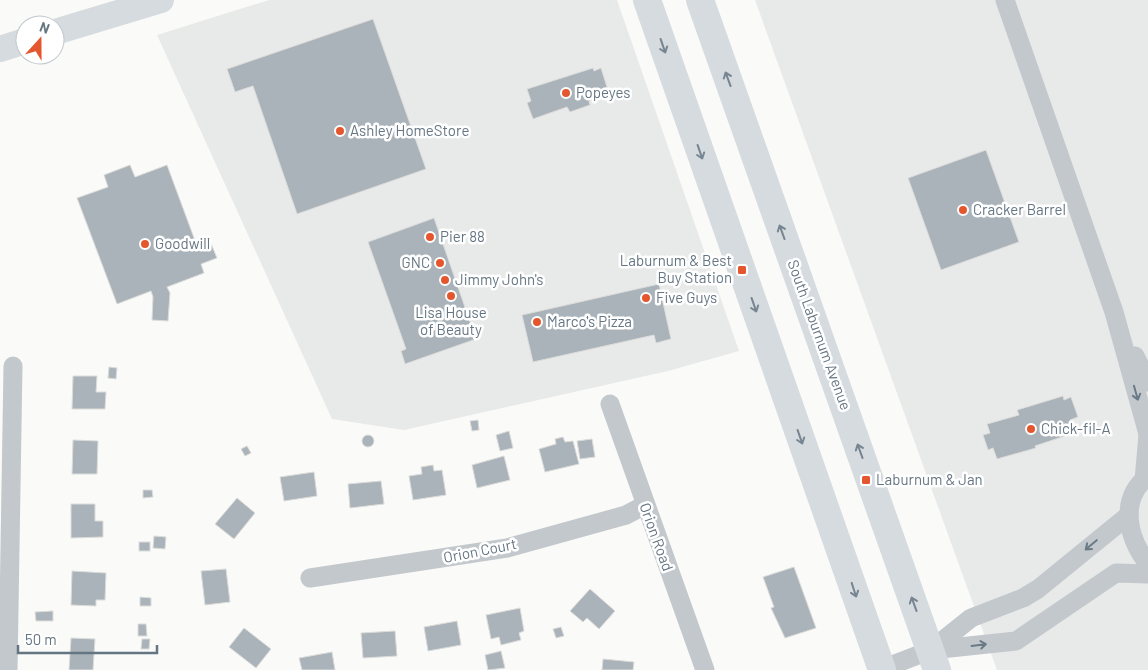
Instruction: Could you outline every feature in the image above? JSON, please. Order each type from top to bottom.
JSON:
[{"type":"main road","points":[[647,0],[881,670]]},
{"type":"main road","name":"South Laburnum Avenue","points":[[700,0],[934,660]]},
{"type":"street","points":[[65,29],[161,0]]},
{"type":"street","points":[[1004,0],[1114,312],[1148,435],[1146,478],[1134,496],[1129,515],[1130,533],[1137,550],[1148,564]]},
{"type":"street","points":[[0,49],[15,44]]},
{"type":"street","points":[[1114,312],[1148,382]]},
{"type":"street","points":[[8,670],[13,366]]},
{"type":"street","name":"Orion Road","points":[[610,404],[644,505],[705,670]]},
{"type":"street","name":"Orion Court","points":[[310,578],[506,548],[626,515],[644,505]]},
{"type":"street","points":[[934,660],[971,618],[1038,589],[1129,515]]},
{"type":"street","points":[[881,670],[934,660],[1016,640],[1116,573],[1148,574]]},
{"type":"shaded area","points":[[269,0],[617,0],[739,351],[668,371],[404,430],[332,419],[157,35]]},
{"type":"shaded area","points":[[755,0],[1148,0],[1148,670],[997,670]]},
{"type":"building","name":"Ashley HomeStore","points":[[373,19],[426,169],[297,214],[253,86],[235,92],[227,69]]},
{"type":"building","name":"Popeyes","points":[[593,68],[594,71],[601,68],[607,87],[602,90],[604,96],[589,101],[590,105],[570,112],[567,107],[533,119],[527,103],[531,101],[527,89]]},
{"type":"building","name":"Cracker Barrel","points":[[986,150],[1019,242],[941,270],[908,178]]},
{"type":"building","name":"Goodwill","points":[[130,165],[135,177],[167,165],[197,246],[210,241],[217,258],[201,264],[204,273],[167,287],[170,293],[168,321],[152,320],[153,297],[151,291],[117,304],[77,198],[108,187],[104,175]]},
{"type":"building","points":[[434,218],[476,339],[405,364],[401,351],[406,349],[368,242]]},
{"type":"building","points":[[659,284],[671,339],[656,343],[654,335],[533,362],[522,315]]},
{"type":"building","points":[[109,367],[117,368],[116,379],[108,378]]},
{"type":"building","points":[[73,376],[97,376],[96,392],[106,392],[105,409],[72,409]]},
{"type":"building","name":"Chick-fil-A","points":[[1063,396],[1064,400],[1071,397],[1078,417],[1070,420],[1074,433],[1035,446],[1036,448],[997,459],[993,448],[988,450],[983,435],[990,433],[987,424],[1019,415],[1017,410]]},
{"type":"building","points":[[478,420],[479,430],[472,431],[470,421]]},
{"type":"building","points":[[509,431],[513,448],[500,451],[496,435]]},
{"type":"building","points":[[370,435],[373,436],[373,446],[366,447],[363,446],[362,439],[363,436]]},
{"type":"building","points":[[563,437],[565,442],[573,441],[579,464],[545,472],[539,449],[556,444],[555,439]]},
{"type":"building","points":[[592,439],[595,457],[580,459],[577,441]]},
{"type":"building","points":[[73,440],[98,441],[97,474],[72,474]]},
{"type":"building","points":[[247,446],[251,453],[245,456],[241,449]]},
{"type":"building","points":[[504,456],[510,480],[477,488],[472,465]]},
{"type":"building","points":[[433,465],[434,471],[442,470],[446,495],[413,500],[409,476],[422,474],[421,467]]},
{"type":"building","points":[[314,472],[317,496],[284,501],[280,477]]},
{"type":"building","points":[[381,481],[384,504],[350,508],[348,484]]},
{"type":"building","points":[[143,490],[152,490],[153,497],[143,498]]},
{"type":"building","points":[[237,498],[255,513],[234,539],[215,524]]},
{"type":"building","points":[[71,504],[95,504],[95,521],[103,521],[103,537],[71,538]]},
{"type":"building","points":[[154,536],[166,537],[165,549],[153,548]]},
{"type":"building","points":[[139,542],[150,542],[150,551],[139,551]]},
{"type":"building","points":[[794,567],[816,628],[785,638],[771,608],[774,607],[763,577]]},
{"type":"building","points":[[226,569],[230,602],[205,605],[201,571]]},
{"type":"building","points":[[72,571],[106,573],[105,600],[96,600],[96,606],[71,605]]},
{"type":"building","points":[[590,589],[615,611],[599,629],[587,618],[583,622],[570,611]]},
{"type":"building","points":[[140,597],[151,598],[151,606],[140,606]]},
{"type":"building","points":[[520,608],[524,631],[519,633],[521,640],[501,645],[499,637],[491,639],[486,615]]},
{"type":"building","points":[[53,611],[53,621],[36,621],[35,612]]},
{"type":"building","points":[[457,621],[461,645],[428,651],[424,627]]},
{"type":"building","points":[[138,624],[146,624],[147,636],[138,636]]},
{"type":"building","points":[[561,627],[564,636],[556,638],[553,629]]},
{"type":"building","points":[[244,628],[271,649],[256,668],[229,647]]},
{"type":"building","points":[[395,631],[397,656],[363,658],[361,633]]},
{"type":"building","points":[[71,638],[95,639],[93,670],[69,670]]},
{"type":"building","points":[[142,639],[150,639],[149,649],[141,649]]},
{"type":"building","points":[[501,651],[505,668],[488,670],[485,655]]},
{"type":"building","points":[[332,652],[335,670],[302,670],[299,658]]},
{"type":"building","points":[[603,659],[634,662],[633,670],[602,670]]},
{"type":"place","name":"Popeyes","points":[[566,93]]},
{"type":"place","name":"Ashley HomeStore","points":[[340,131]]},
{"type":"place","name":"Cracker Barrel","points":[[963,210]]},
{"type":"place","name":"Pier 88","points":[[430,237]]},
{"type":"place","name":"Goodwill","points":[[145,244]]},
{"type":"place","name":"GNC","points":[[440,263]]},
{"type":"place","name":"Laburnum & Best Buy Station","points":[[742,270]]},
{"type":"place","name":"Jimmy John's","points":[[445,280]]},
{"type":"place","name":"Lisa House of Beauty","points":[[451,296]]},
{"type":"place","name":"Five Guys","points":[[646,298]]},
{"type":"place","name":"Marco's Pizza","points":[[537,322]]},
{"type":"place","name":"Chick-fil-A","points":[[1031,429]]},
{"type":"place","name":"Laburnum & Jan","points":[[866,480]]}]
